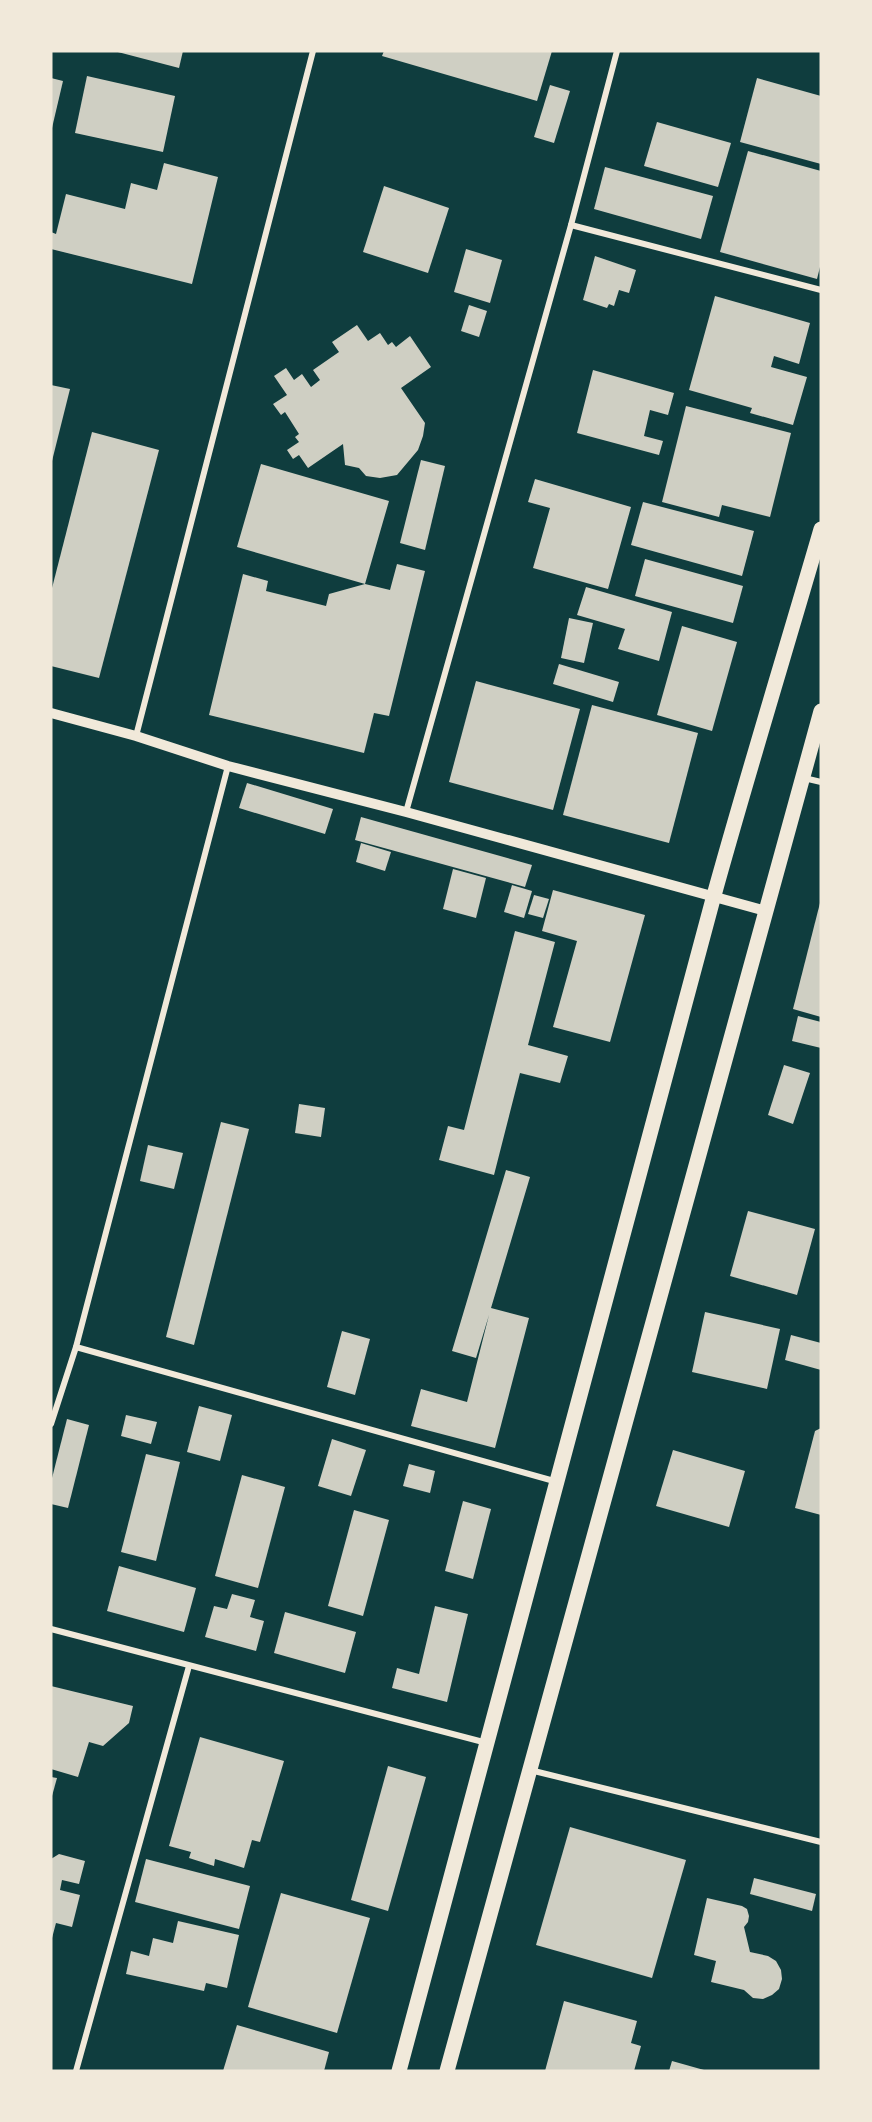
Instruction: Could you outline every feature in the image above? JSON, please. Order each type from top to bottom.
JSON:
[{"type":"main road","points":[[399,2071],[488,1743],[555,1481],[714,896],[821,529]]},
{"type":"main road","points":[[447,2071],[821,711]]},
{"type":"street","points":[[136,736],[313,51]]},
{"type":"street","points":[[406,812],[571,225],[617,51]]},
{"type":"street","points":[[571,225],[821,290]]},
{"type":"street","points":[[51,712],[136,736],[228,766],[406,812],[766,911]]},
{"type":"street","points":[[51,1424],[76,1347],[228,766]]},
{"type":"street","points":[[803,778],[821,782]]},
{"type":"street","points":[[76,1347],[555,1481]]},
{"type":"street","points":[[51,1629],[488,1743]]},
{"type":"street","points":[[75,2071],[189,1666]]},
{"type":"street","points":[[529,1769],[821,1842]]},
{"type":"building","points":[[114,51],[183,51],[179,68]]},
{"type":"building","points":[[384,51],[552,51],[537,101],[382,56]]},
{"type":"building","points":[[87,76],[175,96],[163,152],[75,133]]},
{"type":"building","points":[[51,78],[63,81],[52,128],[51,128]]},
{"type":"building","points":[[757,78],[821,96],[821,164],[740,142]]},
{"type":"building","points":[[550,85],[570,91],[554,143],[534,137]]},
{"type":"building","points":[[657,122],[731,143],[718,187],[644,166]]},
{"type":"building","points":[[748,151],[821,171],[821,263],[817,279],[720,252]]},
{"type":"building","points":[[164,163],[218,177],[192,284],[51,249],[51,232],[56,234],[66,194],[125,209],[131,183],[157,190]]},
{"type":"building","points":[[605,167],[713,196],[701,239],[594,209]]},
{"type":"building","points":[[384,186],[449,208],[428,273],[363,252]]},
{"type":"building","points":[[466,249],[502,260],[490,303],[454,292]]},
{"type":"building","points":[[595,256],[636,270],[629,293],[619,290],[614,306],[609,304],[607,308],[583,300]]},
{"type":"building","points":[[715,296],[810,323],[799,364],[774,356],[771,367],[807,377],[793,425],[750,413],[752,408],[689,390]]},
{"type":"building","points":[[469,305],[487,311],[479,337],[461,331]]},
{"type":"building","points":[[357,325],[368,341],[380,333],[388,345],[392,342],[396,347],[410,336],[431,367],[401,388],[425,423],[418,450],[397,475],[380,478],[366,476],[359,468],[345,465],[343,444],[308,468],[299,455],[293,459],[287,450],[299,442],[295,437],[299,434],[285,412],[281,415],[273,404],[287,395],[274,376],[286,368],[294,380],[302,374],[311,387],[320,380],[313,370],[339,352],[332,342]]},
{"type":"building","points":[[593,370],[674,393],[668,415],[650,410],[644,436],[663,441],[659,455],[577,433]]},
{"type":"building","points":[[51,385],[70,389],[52,461],[51,461]]},
{"type":"building","points":[[686,406],[791,433],[770,517],[722,505],[719,517],[662,502]]},
{"type":"building","points":[[92,432],[159,450],[99,678],[51,666],[51,592]]},
{"type":"building","points":[[421,460],[445,466],[425,550],[400,543]]},
{"type":"building","points":[[261,464],[389,501],[365,584],[237,547]]},
{"type":"building","points":[[535,479],[631,507],[608,589],[533,568],[550,508],[528,502]]},
{"type":"building","points":[[643,502],[754,531],[742,576],[631,545]]},
{"type":"building","points":[[645,559],[743,586],[733,623],[635,596]]},
{"type":"building","points":[[397,564],[425,571],[389,716],[374,713],[364,753],[209,715],[243,574],[268,581],[266,591],[326,606],[329,594],[365,584],[390,590]]},
{"type":"building","points":[[586,587],[672,612],[659,661],[618,649],[625,629],[577,615]]},
{"type":"building","points":[[569,618],[593,623],[584,663],[561,658]]},
{"type":"building","points":[[682,626],[737,642],[712,731],[657,715]]},
{"type":"building","points":[[559,664],[619,682],[613,702],[553,684]]},
{"type":"building","points":[[476,681],[580,709],[553,810],[449,782]]},
{"type":"building","points":[[592,705],[698,733],[669,843],[563,815]]},
{"type":"building","points":[[247,783],[333,809],[325,834],[239,808]]},
{"type":"building","points":[[361,817],[532,865],[525,887],[355,840]]},
{"type":"building","points":[[361,843],[391,852],[385,871],[356,862]]},
{"type":"building","points":[[453,869],[486,878],[476,918],[443,909]]},
{"type":"building","points":[[512,885],[532,891],[524,918],[504,912]]},
{"type":"building","points":[[553,890],[645,915],[610,1042],[553,1027],[577,941],[542,931]]},
{"type":"building","points":[[534,895],[549,899],[543,918],[528,914]]},
{"type":"building","points":[[821,903],[821,1017],[793,1009]]},
{"type":"building","points":[[515,931],[555,942],[528,1045],[568,1056],[560,1083],[520,1073],[494,1175],[439,1160],[448,1126],[464,1130]]},
{"type":"building","points":[[798,1016],[821,1022],[821,1048],[792,1041]]},
{"type":"building","points":[[784,1065],[810,1073],[793,1124],[768,1115]]},
{"type":"building","points":[[299,1104],[325,1108],[321,1137],[295,1133]]},
{"type":"building","points":[[221,1122],[249,1129],[194,1345],[166,1337]]},
{"type":"building","points":[[148,1145],[183,1153],[174,1189],[140,1181]]},
{"type":"building","points":[[506,1170],[530,1177],[491,1308],[529,1318],[495,1448],[411,1426],[421,1389],[467,1402],[489,1315],[476,1358],[452,1351]]},
{"type":"building","points":[[748,1211],[815,1229],[797,1295],[730,1276]]},
{"type":"building","points":[[705,1312],[780,1329],[767,1389],[692,1372]]},
{"type":"building","points":[[342,1331],[370,1339],[355,1395],[327,1387]]},
{"type":"building","points":[[791,1335],[821,1343],[821,1370],[785,1360]]},
{"type":"building","points":[[199,1406],[232,1415],[220,1461],[187,1452]]},
{"type":"building","points":[[126,1415],[157,1422],[151,1444],[121,1436]]},
{"type":"building","points":[[67,1419],[89,1425],[68,1508],[51,1504],[51,1482]]},
{"type":"building","points":[[821,1428],[821,1515],[795,1508],[815,1431]]},
{"type":"building","points":[[332,1439],[366,1450],[351,1496],[318,1486]]},
{"type":"building","points":[[673,1450],[745,1471],[729,1527],[656,1506]]},
{"type":"building","points":[[146,1454],[180,1462],[156,1561],[121,1552]]},
{"type":"building","points":[[409,1464],[435,1471],[430,1493],[403,1486]]},
{"type":"building","points":[[242,1475],[285,1487],[258,1588],[215,1576]]},
{"type":"building","points":[[463,1501],[491,1509],[473,1579],[445,1571]]},
{"type":"building","points":[[354,1510],[389,1520],[363,1616],[328,1606]]},
{"type":"building","points":[[119,1566],[196,1588],[184,1632],[107,1611]]},
{"type":"building","points":[[232,1594],[255,1600],[250,1617],[264,1621],[256,1651],[205,1637],[214,1606],[227,1609]]},
{"type":"building","points":[[435,1606],[468,1614],[447,1702],[392,1688],[397,1668],[419,1674]]},
{"type":"building","points":[[285,1612],[356,1632],[345,1673],[274,1653]]},
{"type":"building","points":[[51,1686],[133,1706],[129,1723],[103,1746],[89,1742],[78,1777],[51,1769]]},
{"type":"building","points":[[200,1737],[284,1761],[260,1842],[252,1840],[244,1868],[215,1859],[214,1866],[189,1858],[191,1852],[169,1846]]},
{"type":"building","points":[[388,1766],[426,1777],[388,1911],[351,1900]]},
{"type":"building","points":[[51,1777],[57,1778],[52,1796],[51,1796]]},
{"type":"building","points":[[570,1827],[686,1860],[652,1978],[536,1945]]},
{"type":"building","points":[[59,1854],[85,1861],[79,1884],[62,1880],[60,1890],[80,1895],[72,1927],[56,1923],[52,1938],[51,1859]]},
{"type":"building","points":[[146,1859],[250,1886],[239,1929],[135,1902]]},
{"type":"building","points":[[754,1878],[816,1894],[812,1911],[750,1894]]},
{"type":"building","points":[[281,1893],[370,1918],[337,2033],[248,2007]]},
{"type":"building","points":[[707,1898],[747,1909],[748,1922],[744,1927],[750,1952],[768,1956],[776,1961],[781,1970],[782,1979],[779,1989],[772,1995],[763,1999],[753,1998],[744,1990],[711,1982],[716,1961],[694,1955]]},
{"type":"building","points":[[178,1921],[239,1935],[227,1988],[206,1983],[204,1991],[126,1974],[131,1951],[149,1956],[153,1938],[173,1943]]},
{"type":"building","points":[[564,2001],[637,2021],[631,2043],[641,2046],[634,2071],[545,2071]]},
{"type":"building","points":[[237,2025],[329,2052],[324,2071],[223,2071]]},
{"type":"building","points":[[672,2061],[704,2070],[704,2071],[669,2071]]}]
